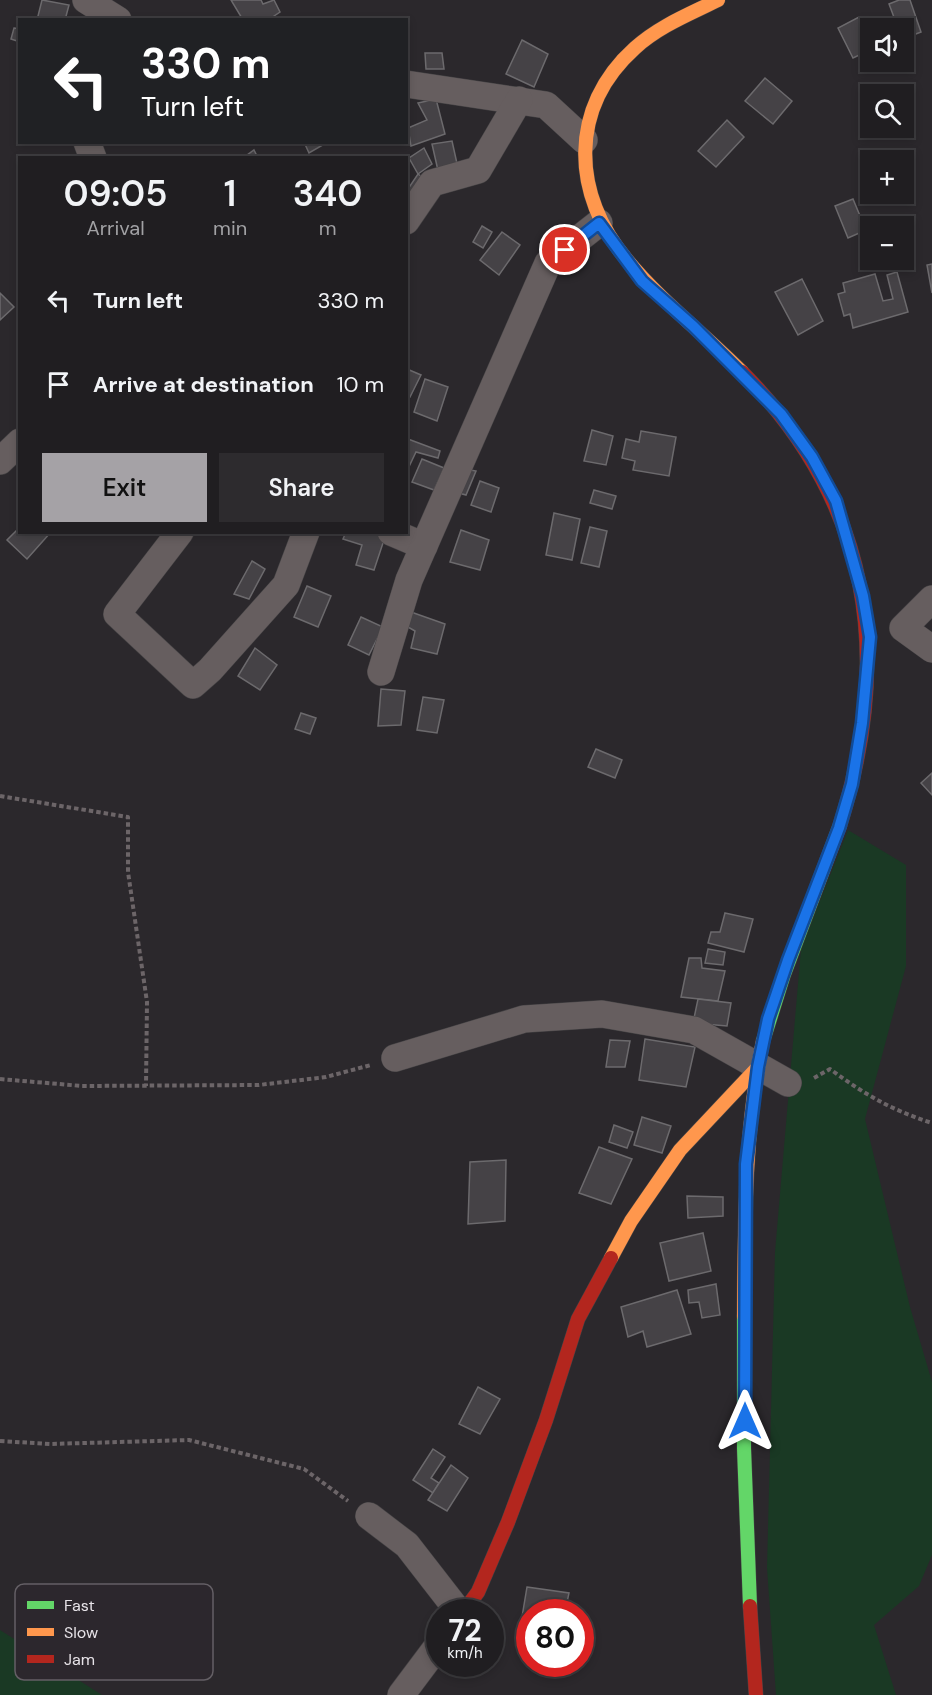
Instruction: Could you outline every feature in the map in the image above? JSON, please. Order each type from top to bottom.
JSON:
[{"type":"main road","points":[[718,0],[651,35],[616,64],[602,87],[584,140],[590,196],[599,223],[642,281],[693,326],[781,414],[812,457],[836,501],[863,596],[870,637],[862,723],[852,784],[839,828],[788,960],[768,1019],[758,1067],[746,1164],[744,1331],[746,1510],[756,1695]]},
{"type":"main road","points":[[472,1599],[478,1592],[508,1522],[546,1420],[578,1319],[631,1221],[680,1149],[758,1067]]},
{"type":"street","points":[[86,0],[114,18]]},
{"type":"street","points":[[408,84],[546,105],[584,140]]},
{"type":"street","points":[[408,217],[432,183],[478,170],[519,100]]},
{"type":"street","points":[[381,672],[409,580],[548,264],[599,223]]},
{"type":"street","points":[[0,461],[18,444]]},
{"type":"street","points":[[178,534],[117,614],[193,685],[210,670],[286,585],[305,534]]},
{"type":"street","points":[[395,534],[424,546]]},
{"type":"street","points":[[870,637],[903,628],[932,599]]},
{"type":"street","points":[[903,628],[932,649]]},
{"type":"street","points":[[394,1058],[524,1019],[602,1014],[694,1030],[788,1083]]},
{"type":"street","points":[[369,1515],[407,1545],[451,1599]]},
{"type":"street","points":[[401,1695],[426,1662]]},
{"type":"path","points":[[0,796],[128,817],[128,872],[147,1002],[146,1086]]},
{"type":"path","points":[[0,1079],[82,1086],[259,1085],[326,1077],[394,1058]]},
{"type":"path","points":[[788,1083],[805,1083],[830,1069],[870,1098],[900,1113],[932,1123]]},
{"type":"path","points":[[0,1441],[50,1444],[189,1440],[304,1469],[369,1515]]},
{"type":"green space","points":[[848,830],[906,865],[906,966],[865,1119],[910,1307],[932,1382],[932,1555],[919,1586],[874,1625],[896,1695],[776,1695],[767,1568],[775,1252],[801,949]]},
{"type":"green space","points":[[0,1630],[15,1640],[15,1680],[78,1680],[102,1695],[0,1695]]},
{"type":"building","points":[[42,0],[69,5],[66,18],[38,18]]},
{"type":"building","points":[[231,0],[261,0],[263,4],[274,0],[280,12],[271,18],[242,18]]},
{"type":"building","points":[[899,0],[910,0],[921,32],[914,35],[914,18],[894,18],[889,4]]},
{"type":"building","points":[[859,17],[860,55],[853,58],[838,28]]},
{"type":"building","points":[[14,28],[18,29],[18,41],[11,39]]},
{"type":"building","points":[[522,40],[548,54],[534,87],[506,74]]},
{"type":"building","points":[[425,53],[442,53],[444,69],[426,69]]},
{"type":"building","points":[[765,78],[792,101],[773,124],[745,101]]},
{"type":"building","points":[[436,99],[445,134],[411,146],[408,128],[427,120],[418,103]]},
{"type":"building","points":[[727,120],[744,137],[716,167],[698,151]]},
{"type":"building","points":[[452,141],[458,168],[439,175],[432,144]]},
{"type":"building","points":[[305,144],[325,144],[309,153]]},
{"type":"building","points":[[424,148],[432,164],[418,174],[409,158]]},
{"type":"building","points":[[254,150],[257,156],[246,156]]},
{"type":"building","points":[[418,174],[426,180],[412,199],[408,196],[408,185],[410,186]]},
{"type":"building","points":[[853,199],[860,216],[860,233],[848,238],[835,206]]},
{"type":"building","points":[[482,226],[492,232],[483,248],[473,242]]},
{"type":"building","points":[[502,232],[520,245],[499,275],[480,260]]},
{"type":"building","points":[[932,264],[932,293],[927,265]]},
{"type":"building","points":[[897,272],[908,312],[853,328],[850,314],[844,316],[838,294],[845,292],[843,283],[875,274],[883,301],[893,299],[887,275]]},
{"type":"building","points":[[802,279],[823,321],[798,335],[775,292]]},
{"type":"building","points":[[0,293],[14,307],[0,320]]},
{"type":"building","points":[[408,369],[421,375],[410,397],[408,396]]},
{"type":"building","points":[[425,379],[448,387],[437,421],[414,412]]},
{"type":"building","points":[[592,430],[613,436],[606,465],[584,461]]},
{"type":"building","points":[[641,431],[676,437],[669,476],[633,470],[635,461],[622,458],[626,439],[639,442]]},
{"type":"building","points":[[408,439],[440,451],[438,458],[416,452],[408,469]]},
{"type":"building","points":[[422,459],[444,468],[434,490],[412,482]]},
{"type":"building","points":[[465,469],[476,471],[466,495],[455,492]]},
{"type":"building","points":[[480,481],[499,488],[491,512],[471,505]]},
{"type":"building","points":[[594,490],[616,496],[612,509],[590,503]]},
{"type":"building","points":[[554,513],[580,519],[572,560],[546,555]]},
{"type":"building","points":[[590,527],[607,531],[599,567],[581,563]]},
{"type":"building","points":[[18,529],[18,534],[49,534],[27,559],[7,540]]},
{"type":"building","points":[[461,530],[489,540],[480,570],[450,562]]},
{"type":"building","points":[[345,534],[378,534],[385,537],[374,570],[356,565],[362,545],[343,539]]},
{"type":"building","points":[[252,561],[265,569],[249,599],[234,594]]},
{"type":"building","points":[[307,586],[331,596],[318,627],[294,617]]},
{"type":"building","points":[[411,612],[445,624],[437,654],[411,648],[415,631],[406,626]]},
{"type":"building","points":[[361,617],[383,627],[369,655],[348,645]]},
{"type":"building","points":[[255,648],[277,665],[260,690],[238,676]]},
{"type":"building","points":[[381,689],[405,691],[401,725],[378,726]]},
{"type":"building","points":[[423,697],[444,700],[437,733],[417,730]]},
{"type":"building","points":[[301,713],[316,718],[310,734],[295,729]]},
{"type":"building","points":[[596,749],[622,760],[615,778],[588,767]]},
{"type":"building","points":[[932,773],[932,795],[921,783]]},
{"type":"building","points":[[725,913],[753,919],[744,952],[708,943],[711,932],[720,932]]},
{"type":"building","points":[[708,949],[725,952],[723,965],[705,963]]},
{"type":"building","points":[[689,958],[701,958],[702,968],[725,971],[718,1001],[681,997]]},
{"type":"building","points":[[698,999],[731,1003],[727,1026],[693,1023]]},
{"type":"building","points":[[645,1039],[695,1047],[686,1087],[639,1080]]},
{"type":"building","points":[[610,1040],[630,1041],[625,1067],[606,1067]]},
{"type":"building","points":[[642,1117],[671,1126],[662,1153],[634,1145]]},
{"type":"building","points":[[614,1125],[633,1132],[627,1148],[609,1142]]},
{"type":"building","points":[[599,1147],[632,1159],[611,1204],[579,1193]]},
{"type":"building","points":[[506,1160],[505,1221],[468,1224],[470,1162]]},
{"type":"building","points":[[687,1196],[723,1197],[723,1216],[688,1218]]},
{"type":"building","points":[[703,1233],[711,1271],[669,1281],[660,1243]]},
{"type":"building","points":[[716,1284],[720,1315],[702,1318],[699,1302],[689,1303],[688,1290]]},
{"type":"building","points":[[677,1290],[691,1334],[647,1347],[643,1331],[628,1337],[621,1307]]},
{"type":"building","points":[[478,1387],[500,1399],[480,1434],[459,1424]]},
{"type":"building","points":[[433,1449],[445,1457],[431,1478],[439,1483],[433,1493],[413,1480]]},
{"type":"building","points":[[451,1465],[468,1478],[447,1511],[428,1500]]},
{"type":"building","points":[[527,1587],[569,1593],[568,1599],[525,1599]]},
{"type":"traffic: fast","points":[[763,1041],[784,974],[840,825]]},
{"type":"traffic: fast","points":[[744,1316],[744,1448],[750,1606]]},
{"type":"traffic: slow","points":[[718,0],[654,33],[635,48],[613,72],[598,97],[589,124],[585,152],[588,180],[596,208],[609,235],[640,275],[742,372]]},
{"type":"traffic: slow","points":[[744,1316],[745,1212],[749,1143],[763,1041]]},
{"type":"traffic: slow","points":[[611,1258],[631,1221],[680,1150],[758,1067]]},
{"type":"traffic: jam","points":[[742,372],[785,421],[819,473],[843,527],[859,583],[866,641],[865,700],[857,762],[840,825]]},
{"type":"traffic: jam","points":[[473,1599],[478,1592],[508,1522],[546,1420],[578,1319],[611,1258]]},
{"type":"traffic: jam","points":[[750,1606],[756,1695]]},
{"type":"route","points":[[565,250],[599,223],[642,281],[693,326],[781,414],[812,457],[836,501],[863,596],[870,637],[862,723],[852,784],[839,828],[788,960],[768,1019],[758,1067],[746,1164],[745,1421]]}]
